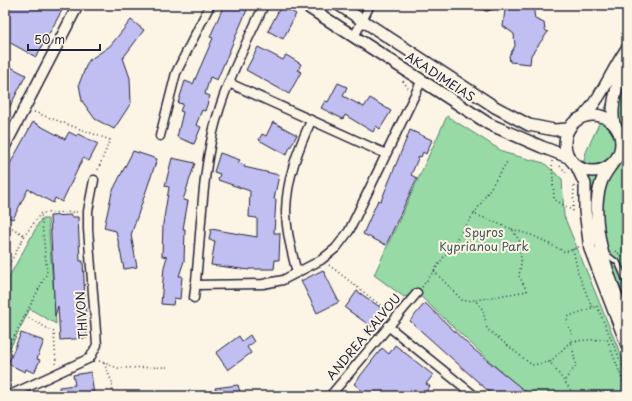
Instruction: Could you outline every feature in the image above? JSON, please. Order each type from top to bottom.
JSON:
[{"type":"main road","name":"AKADIMEIAS","points":[[305,5],[421,82],[489,124],[542,148],[568,156]]},
{"type":"main road","name":"AKADIMEIAS","points":[[339,5],[495,107],[529,125],[554,130],[569,129]]},
{"type":"main road","points":[[627,49],[617,62],[600,96],[583,117],[575,122],[569,129],[565,143],[568,156],[577,166],[585,184],[585,211],[590,249],[627,345]]},
{"type":"main road","points":[[627,49],[625,65],[612,108],[614,124],[619,134],[621,145],[618,155],[601,182],[598,221],[607,251],[608,274],[627,322]]},
{"type":"main road","points":[[583,117],[603,117],[614,124]]},
{"type":"main road","points":[[577,166],[592,171],[599,171],[612,164]]},
{"type":"street","points":[[5,146],[78,5]]},
{"type":"street","points":[[160,136],[176,73],[210,5]]},
{"type":"street","points":[[194,298],[208,161],[217,117],[229,83],[264,5]]},
{"type":"street","points":[[354,37],[370,5]]},
{"type":"street","points":[[196,285],[263,284],[283,280],[322,260],[336,248],[349,231],[421,82]]},
{"type":"street","points":[[229,83],[386,154]]},
{"type":"street","points":[[297,273],[287,224],[287,196],[297,153],[311,121]]},
{"type":"street","name":"THIVON","points":[[90,358],[96,345],[88,229],[88,211],[94,180]]},
{"type":"street","name":"ANDREA KALVOU","points":[[330,396],[395,317],[417,293]]},
{"type":"street","points":[[388,326],[476,396]]},
{"type":"street","points":[[7,395],[90,358]]},
{"type":"lane","points":[[482,5],[490,8],[495,5]]},
{"type":"lane","points":[[607,251],[618,263],[627,284]]},
{"type":"path","points":[[24,109],[110,140],[94,180]]},
{"type":"path","points":[[568,174],[552,158],[554,199],[573,211],[574,186],[571,180]]},
{"type":"path","points":[[417,293],[474,214],[507,162]]},
{"type":"path","points":[[41,213],[88,211]]},
{"type":"path","points":[[5,272],[25,235],[41,213]]},
{"type":"path","points":[[5,354],[47,272],[41,213]]},
{"type":"path","points":[[474,214],[534,236],[565,252],[579,247]]},
{"type":"path","points":[[5,224],[25,235]]},
{"type":"path","points":[[434,271],[463,301],[526,291],[519,276],[521,264],[520,242],[512,229]]},
{"type":"path","points":[[573,249],[578,272],[627,376]]},
{"type":"path","points":[[607,251],[621,255],[623,260]]},
{"type":"path","points":[[327,264],[395,317]]},
{"type":"path","points":[[475,300],[483,310],[487,329],[532,365],[550,362],[571,341],[607,339],[627,393],[623,396]]},
{"type":"path","points":[[565,380],[576,366],[571,341],[572,333],[566,322],[567,319],[575,313],[595,307]]},
{"type":"path","points":[[25,316],[54,332],[56,373]]},
{"type":"path","points":[[90,358],[118,368],[168,367]]},
{"type":"path","points":[[550,362],[565,380],[575,396]]},
{"type":"path","points":[[104,363],[112,382],[113,396]]},
{"type":"green space","points":[[627,50],[627,325],[589,237],[579,206],[579,182],[586,152],[602,117]]},
{"type":"green space","name":"Spyros Kyprianou Park","points":[[447,116],[505,153],[544,163],[562,179],[564,216],[627,370],[627,396],[527,396],[417,293],[404,297],[374,275]]},
{"type":"green space","points":[[41,219],[48,219],[56,324],[30,309],[5,358],[5,284]]},
{"type":"building","points":[[5,5],[65,5],[36,57],[5,40]]},
{"type":"building","points":[[224,5],[249,5],[217,80],[210,77],[205,94],[210,96],[205,111],[202,110],[196,125],[201,127],[194,144],[177,137],[183,112],[180,111],[183,104],[178,103],[185,81],[193,84],[213,38],[210,37]]},
{"type":"building","points":[[509,5],[533,5],[535,19],[544,23],[545,30],[548,32],[531,55],[530,64],[510,62],[509,56],[515,46],[514,34],[503,26],[505,10]]},
{"type":"building","points":[[281,6],[296,14],[283,39],[268,31]]},
{"type":"building","points":[[131,20],[144,30],[123,58],[130,78],[131,103],[114,129],[95,119],[82,101],[79,84],[88,61],[110,46]]},
{"type":"building","points":[[258,47],[283,60],[286,55],[301,64],[298,70],[301,72],[289,94],[246,70]]},
{"type":"building","points":[[5,64],[26,75],[5,116]]},
{"type":"building","points":[[338,83],[347,87],[343,96],[364,107],[370,98],[391,111],[380,129],[376,126],[373,132],[345,115],[343,119],[321,108],[325,101],[328,102]]},
{"type":"building","points":[[33,122],[65,139],[69,132],[77,136],[78,134],[98,144],[89,161],[83,158],[62,202],[55,198],[53,203],[28,189],[13,219],[5,216],[5,173]]},
{"type":"building","points":[[273,122],[297,135],[286,155],[259,140],[262,134],[266,136]]},
{"type":"building","points":[[410,130],[432,140],[426,154],[423,152],[421,157],[419,156],[411,175],[417,178],[386,245],[363,234],[378,200],[381,201]]},
{"type":"building","points":[[133,151],[157,159],[131,235],[137,267],[124,269],[116,231],[104,228],[112,192]]},
{"type":"building","points":[[220,153],[240,160],[238,163],[245,165],[244,167],[279,175],[274,199],[276,199],[274,233],[280,233],[279,260],[275,260],[274,269],[249,270],[211,265],[215,241],[209,240],[211,229],[257,237],[257,218],[249,217],[250,191],[218,180],[220,174],[214,172]]},
{"type":"building","points":[[172,158],[195,163],[183,200],[188,201],[183,229],[185,229],[184,261],[179,276],[182,276],[180,299],[174,298],[173,305],[161,304],[164,267],[167,257],[162,256],[163,224],[169,187],[165,186]]},
{"type":"building","points":[[71,215],[71,217],[78,217],[80,261],[83,261],[87,338],[60,340],[58,306],[55,316],[50,216]]},
{"type":"building","points":[[323,270],[339,302],[317,313],[301,281]]},
{"type":"building","points":[[357,291],[384,310],[372,327],[345,308]]},
{"type":"building","points":[[425,303],[472,348],[531,396],[494,396],[486,389],[410,321]]},
{"type":"building","points":[[21,333],[44,341],[37,359],[40,360],[34,373],[26,369],[25,372],[8,364]]},
{"type":"building","points":[[250,335],[254,342],[247,347],[251,353],[228,370],[216,353],[239,336],[242,341]]},
{"type":"building","points":[[395,345],[433,375],[426,384],[430,386],[423,396],[369,396],[354,384],[382,348],[389,354]]},
{"type":"building","points":[[91,372],[94,396],[60,396],[59,387],[75,385],[73,375]]},
{"type":"building","points":[[238,385],[241,396],[217,396],[215,388]]}]
